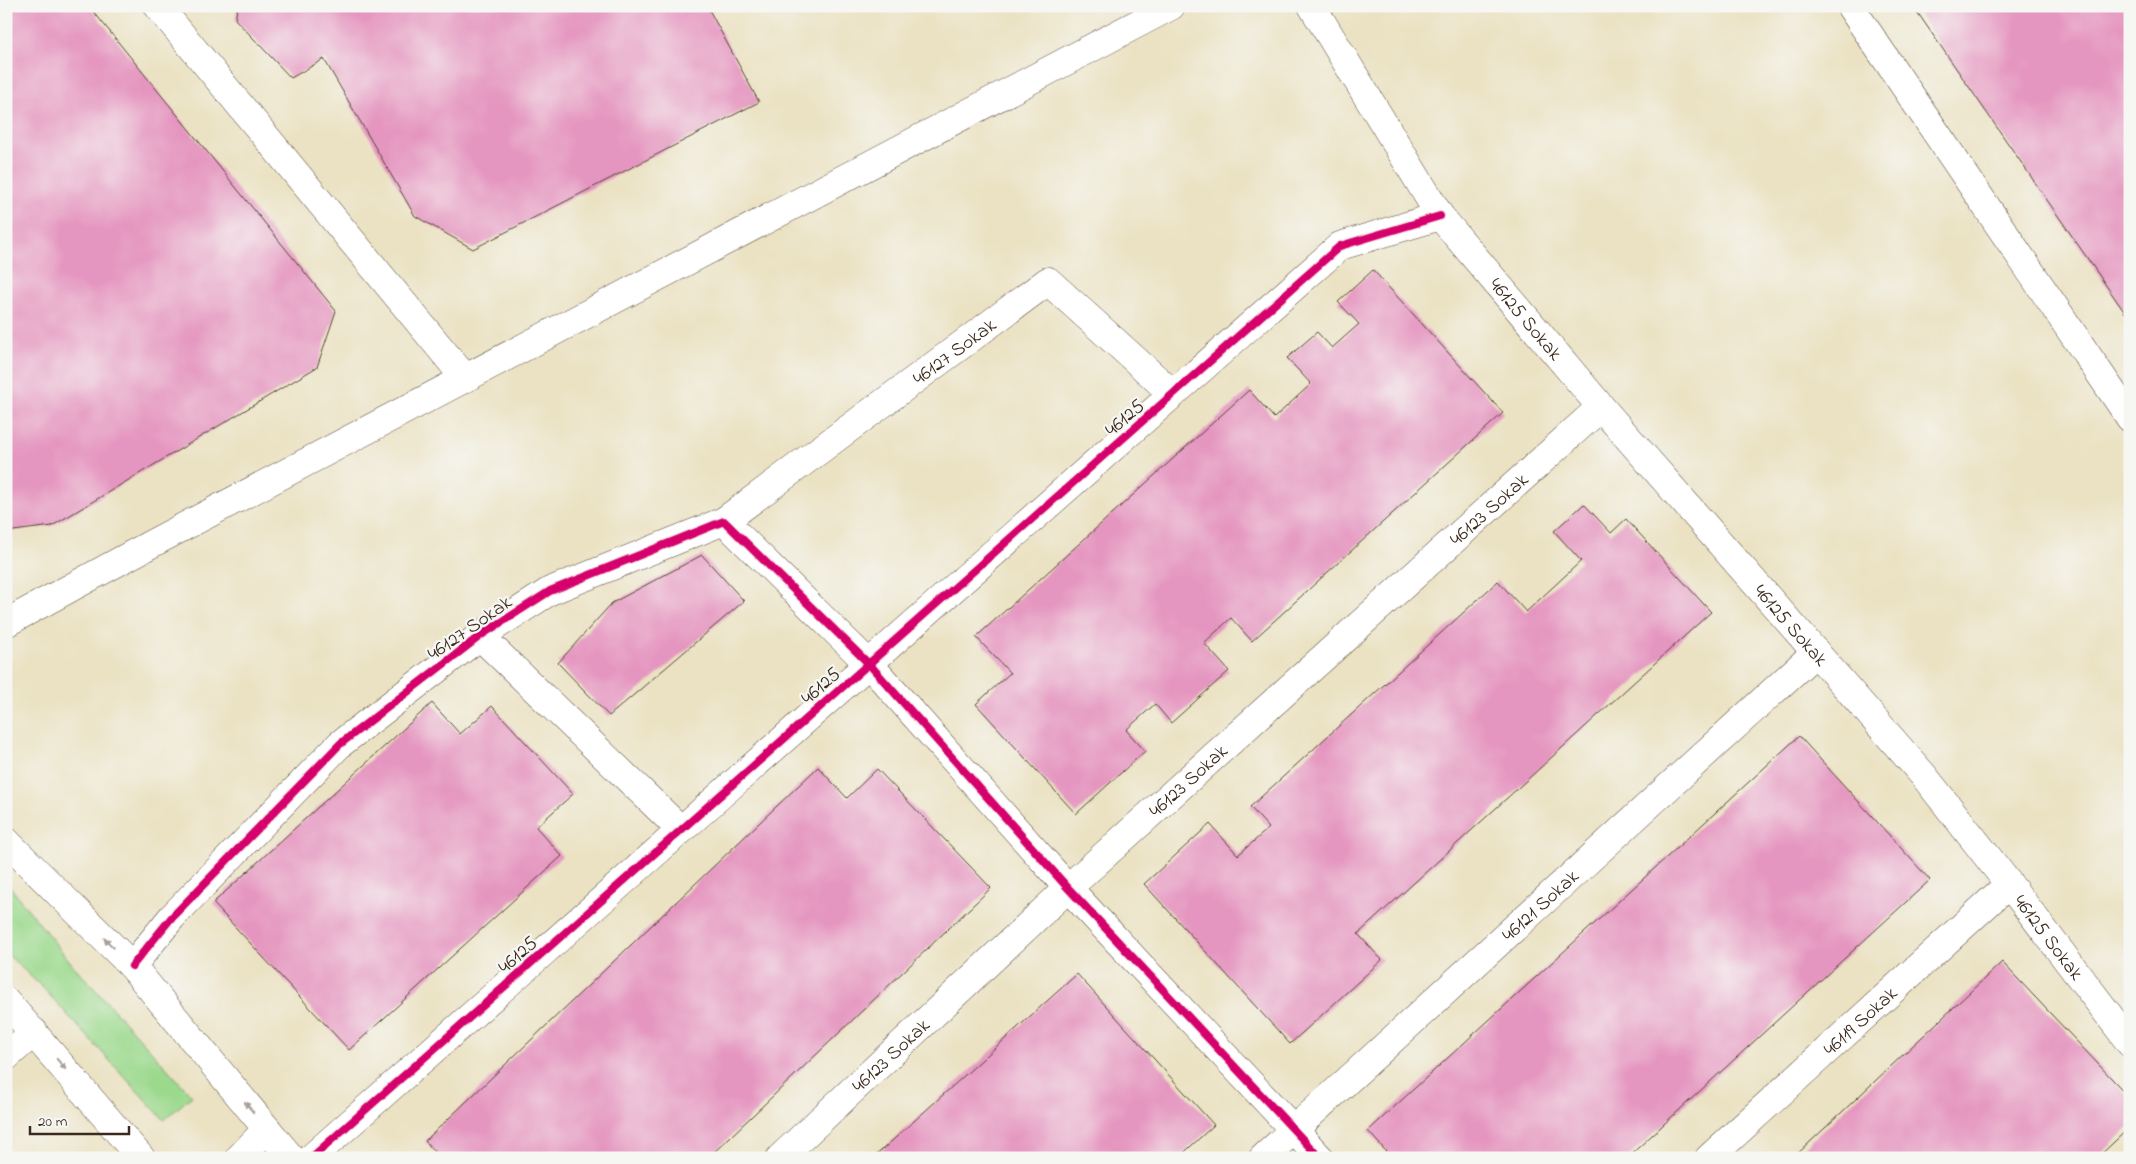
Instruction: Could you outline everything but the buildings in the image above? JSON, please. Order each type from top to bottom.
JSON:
[{"type":"street","points":[[158,6],[465,378]]},
{"type":"street","points":[[6,623],[160,539],[1171,6]]},
{"type":"street","name":"46125 Sokak","points":[[1312,6],[1440,216],[1601,407],[1924,776],[2130,1043]]},
{"type":"street","points":[[1850,6],[2130,418]]},
{"type":"street","name":"46125","points":[[311,1158],[1340,246],[1440,216]]},
{"type":"street","name":"46127 Sokak","points":[[132,966],[172,917],[340,744],[480,636],[550,590],[724,521],[1048,281],[1173,394]]},
{"type":"street","name":"46123 Sokak","points":[[780,1158],[1068,888],[1601,407]]},
{"type":"street","points":[[724,521],[869,664],[1068,888],[1320,1158]]},
{"type":"street","points":[[480,636],[681,830]]},
{"type":"street","name":"46121 Sokak","points":[[1263,1158],[1816,652]]},
{"type":"street","points":[[6,841],[132,966],[291,1158]]},
{"type":"street","name":"46119 Sokak","points":[[1709,1158],[2009,884]]},
{"type":"street","points":[[6,1001],[141,1158]]},
{"type":"street","points":[[6,1056],[34,1032]]},
{"type":"street","points":[[239,1158],[267,1130]]},
{"type":"green space","points":[[6,882],[72,964],[192,1096],[164,1120],[44,989],[6,953]]},
{"type":"cycle path","points":[[311,1158],[1340,246],[1440,216]]},
{"type":"cycle path","points":[[132,966],[172,917],[340,744],[480,636],[550,591],[724,521],[869,664],[1068,888],[1320,1158]]}]
